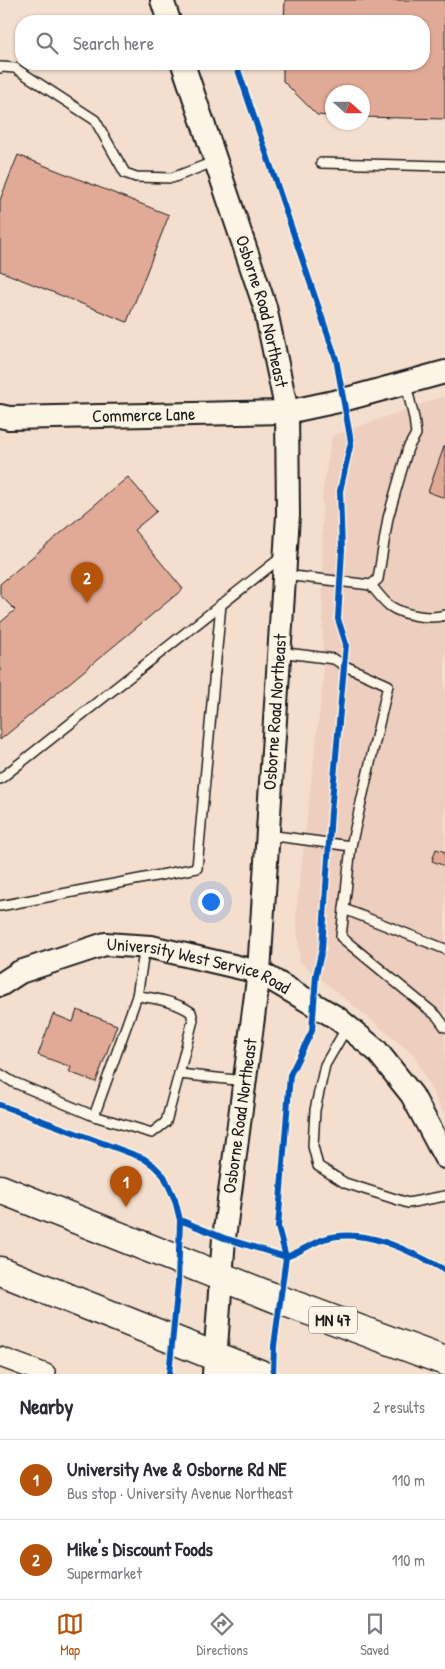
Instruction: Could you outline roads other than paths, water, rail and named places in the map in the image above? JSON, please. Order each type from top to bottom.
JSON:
[{"type":"main road","name":"MN 47","points":[[0,1188],[280,1300],[445,1361]]},
{"type":"main road","points":[[0,1271],[214,1365],[260,1374]]},
{"type":"street","points":[[162,0],[167,15]]},
{"type":"street","name":"Osborne Road Northeast","points":[[185,70],[265,307],[287,412],[288,516],[259,972],[224,1238],[214,1365]]},
{"type":"street","name":"Commerce Lane","points":[[0,416],[9,418],[287,412],[343,400],[445,372]]},
{"type":"street","name":"University West Service Road","points":[[0,985],[20,972],[105,944],[145,946],[259,972],[337,1018],[377,1051],[412,1095],[445,1157]]},
{"type":"street","points":[[0,1357],[46,1374]]},
{"type":"lane","points":[[0,68],[15,68]]},
{"type":"lane","points":[[19,70],[95,120],[125,173],[136,177],[172,178],[216,161]]},
{"type":"lane","points":[[322,163],[445,166]]},
{"type":"lane","points":[[371,585],[378,579],[388,518],[408,448],[416,434],[406,383]]},
{"type":"lane","points":[[0,779],[222,604],[285,565],[371,585],[390,606],[417,616],[439,617],[445,615]]},
{"type":"lane","points":[[0,906],[197,868],[222,604]]},
{"type":"lane","points":[[279,652],[334,659],[344,666],[388,685],[351,846],[342,937],[441,1015],[445,1027]]},
{"type":"lane","points":[[268,835],[351,846]]},
{"type":"lane","points":[[344,909],[445,949]]},
{"type":"lane","points":[[94,1116],[137,996],[145,946]]},
{"type":"lane","points":[[0,1074],[13,1082],[94,1116],[152,1133],[166,1122],[193,1020],[192,1012],[183,1007],[155,998],[137,996]]},
{"type":"lane","points":[[348,1027],[325,1065],[315,1110],[313,1146],[318,1166],[345,1183],[408,1204],[445,1196]]},
{"type":"lane","points":[[179,1074],[245,1081]]},
{"type":"place","name":"Mike's Discount Foods","points":[[87,603]]},
{"type":"place","name":"University Ave & Osborne Rd NE","points":[[126,1207]]}]
